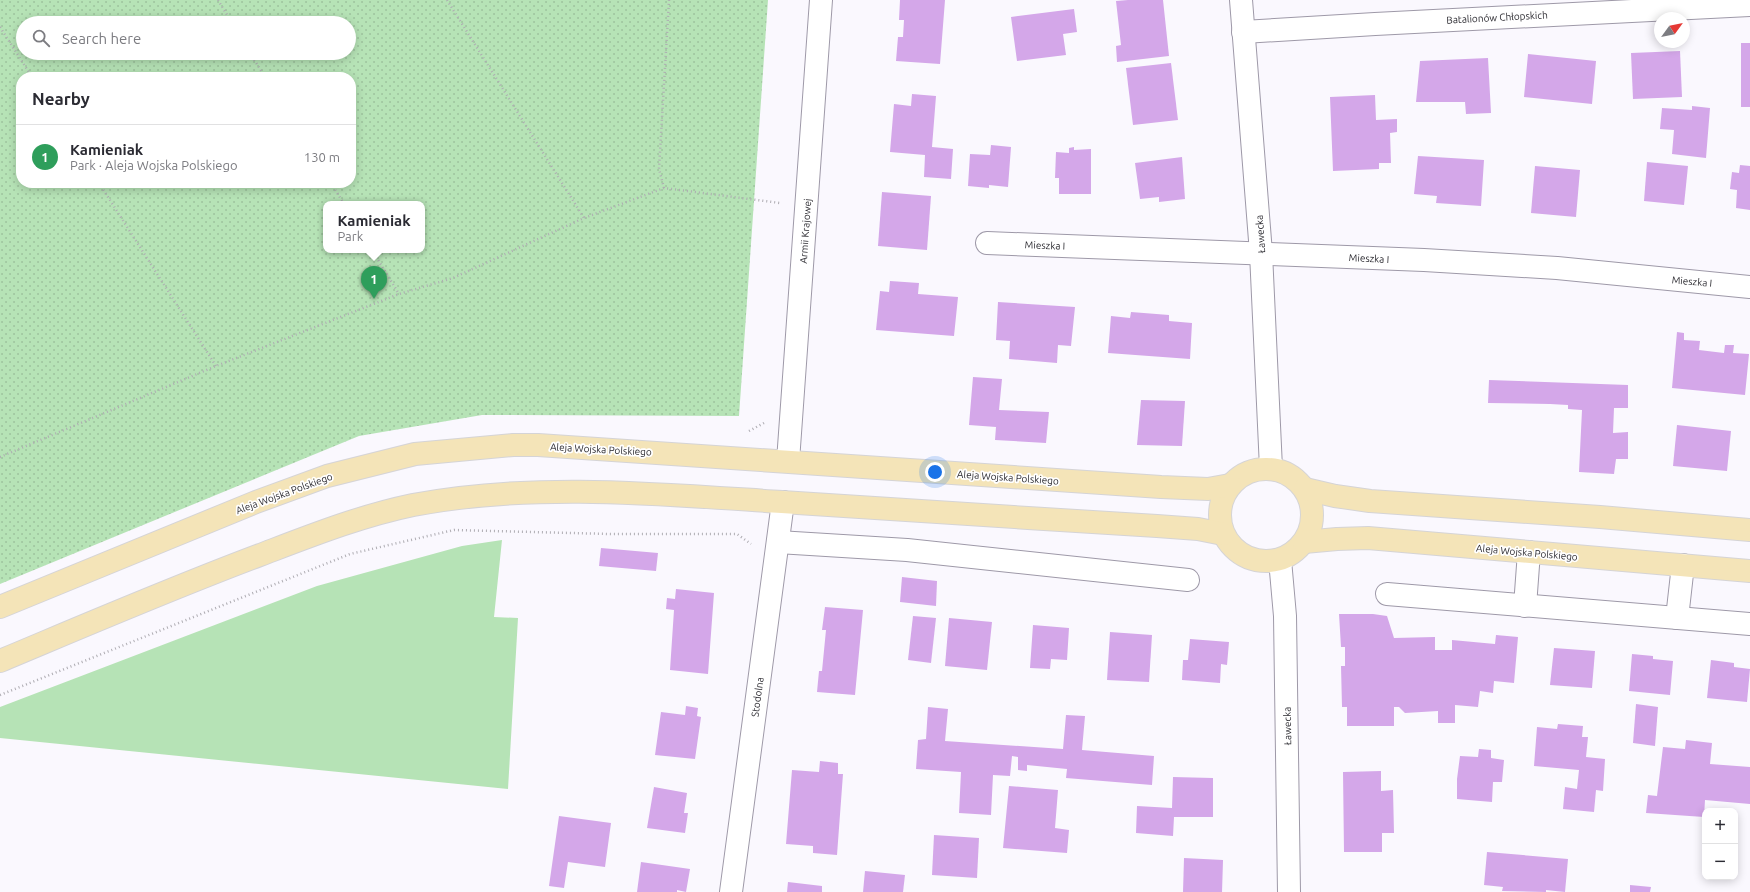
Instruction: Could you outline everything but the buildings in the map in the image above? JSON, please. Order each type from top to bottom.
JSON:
[{"type":"main road","name":"Aleja Wojska Polskiego","points":[[0,607],[296,487],[356,468],[415,454],[500,446],[538,445],[1161,487],[1208,489],[1230,486]]},
{"type":"main road","points":[[1271,468],[1281,470],[1290,475],[1305,489],[1311,502],[1313,516],[1310,530],[1304,542],[1289,556],[1280,560],[1263,562],[1247,558],[1233,548],[1223,534],[1219,517],[1221,500],[1230,486],[1241,475],[1255,469],[1271,468]]},
{"type":"main road","points":[[1305,489],[1335,496],[1370,501],[1750,530]]},
{"type":"main road","points":[[0,660],[232,565],[328,528],[410,506],[445,500],[518,494],[563,493],[677,495],[1157,526],[1198,529],[1223,534]]},
{"type":"main road","name":"Aleja Wojska Polskiego","points":[[1304,542],[1368,538],[1750,571]]},
{"type":"street","name":"Armii Krajowej","points":[[788,461],[821,0]]},
{"type":"street","name":"Ławecka","points":[[1241,0],[1261,253],[1271,468]]},
{"type":"street","name":"Batalionów Chłopskich","points":[[1244,32],[1750,5]]},
{"type":"street","name":"Mieszka I","points":[[987,243],[1424,260],[1557,268],[1750,287]]},
{"type":"street","name":"Stodolna","points":[[731,892],[783,502]]},
{"type":"street","points":[[778,542],[907,550],[1188,580]]},
{"type":"street","points":[[1525,606],[1529,552]]},
{"type":"street","name":"Ławecka","points":[[1280,560],[1285,616],[1289,892]]},
{"type":"street","points":[[1678,618],[1683,565]]},
{"type":"street","points":[[1387,594],[1750,624]]},
{"type":"path","points":[[218,0],[228,16]]},
{"type":"path","points":[[448,0],[584,218]]},
{"type":"path","points":[[664,188],[659,169],[669,0]]},
{"type":"path","points":[[0,27],[16,52]]},
{"type":"path","points":[[21,60],[29,72]]},
{"type":"path","points":[[254,60],[262,72]]},
{"type":"path","points":[[102,188],[216,366]]},
{"type":"path","points":[[334,188],[342,201]]},
{"type":"path","points":[[0,457],[216,366],[399,294],[453,278],[584,218],[664,188],[807,206]]},
{"type":"path","points":[[374,253],[399,294]]},
{"type":"path","points":[[748,432],[767,421]]},
{"type":"path","points":[[0,695],[350,554],[454,530],[610,534],[737,534],[751,544],[752,550]]},
{"type":"green space","points":[[0,0],[768,0],[739,416],[482,415],[359,436],[0,584]]},
{"type":"green space","points":[[502,540],[494,617],[518,618],[508,789],[0,738],[0,707],[317,586],[462,546]]},
{"type":"place","name":"Kamieniak","points":[[374,299]]}]
